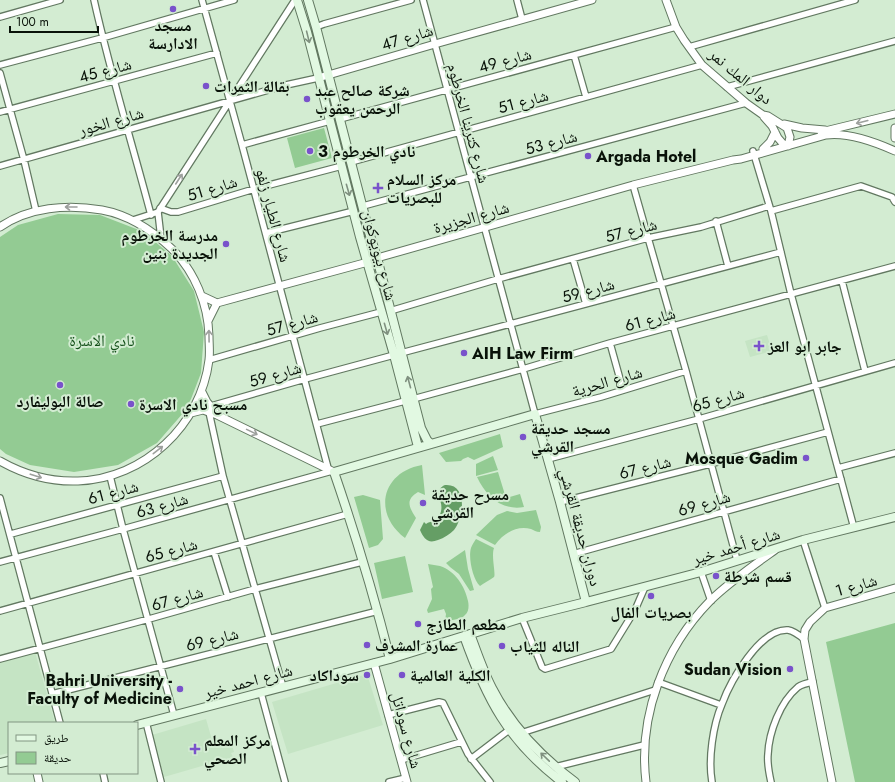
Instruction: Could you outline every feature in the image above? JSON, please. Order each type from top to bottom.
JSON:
[{"type":"main road","name":"شارع بيويوكوان","points":[[296,0],[307,32],[381,312],[397,354]]},
{"type":"main road","name":"شارع بيويوكوان","points":[[308,0],[377,258],[390,311],[397,354],[409,400],[418,447]]},
{"type":"main road","name":"شارع بيويوكوان","points":[[409,400],[421,428],[431,444]]},
{"type":"main road","points":[[390,659],[378,611],[348,514],[331,470],[431,444],[535,414]]},
{"type":"main road","name":"دوران حديقة القرشي","points":[[390,659],[522,618],[586,602],[535,414]]},
{"type":"main road","name":"شارع أحمد خير","points":[[586,602],[701,572],[803,540],[895,518]]},
{"type":"main road","points":[[467,635],[482,684],[496,711],[509,730],[536,760],[562,782]]},
{"type":"main road","points":[[467,635],[503,709],[521,733],[555,767],[575,782]]},
{"type":"main road","name":"شارع احمد خير","points":[[138,725],[390,659]]},
{"type":"street","points":[[0,16],[60,0]]},
{"type":"street","points":[[94,0],[102,38],[129,130],[151,215]]},
{"type":"street","name":"شارع الطيار زلفو","points":[[202,0],[317,424],[331,470]]},
{"type":"street","points":[[0,65],[102,38],[234,0]]},
{"type":"street","points":[[133,220],[151,215],[159,210],[296,0]]},
{"type":"street","points":[[316,27],[411,0]]},
{"type":"street","name":"شارع كترينا الخرطوم","points":[[423,0],[535,414]]},
{"type":"street","points":[[517,0],[522,19]]},
{"type":"street","name":"شارع 47","points":[[230,101],[286,85],[328,76],[592,0]]},
{"type":"street","name":"دوار المك نمر","points":[[666,0],[676,26],[689,48],[702,65],[746,103],[763,115],[783,124],[830,132]]},
{"type":"street","points":[[689,48],[855,0]]},
{"type":"street","name":"شارع 49","points":[[340,118],[676,26]]},
{"type":"street","points":[[727,87],[895,42]]},
{"type":"street","name":"شارع 45","points":[[0,112],[217,53]]},
{"type":"street","points":[[574,55],[586,97]]},
{"type":"street","name":"شارع 51","points":[[351,162],[702,65]]},
{"type":"street","points":[[0,73],[24,160],[36,211]]},
{"type":"street","name":"شارع الخور","points":[[0,166],[230,101]]},
{"type":"street","name":"شارع 53","points":[[363,206],[746,103]]},
{"type":"street","name":"شارع الجزيرة","points":[[754,153],[895,114]]},
{"type":"street","points":[[763,115],[786,144]]},
{"type":"street","points":[[242,145],[330,121]]},
{"type":"street","points":[[783,124],[789,130],[786,144]]},
{"type":"street","points":[[895,128],[895,138]]},
{"type":"street","points":[[763,148],[770,142],[775,132]]},
{"type":"street","points":[[830,132],[855,137],[895,151]]},
{"type":"street","name":"شارع الجزيرة","points":[[217,303],[280,287],[633,185],[741,159],[763,148],[786,144]]},
{"type":"street","points":[[754,153],[770,208],[791,294],[854,528]]},
{"type":"street","name":"شارع 51","points":[[159,210],[178,212],[254,189],[342,166]]},
{"type":"street","points":[[633,185],[699,418],[736,560]]},
{"type":"street","name":"شارع 57","points":[[390,311],[498,279],[648,238],[701,227],[716,221],[860,186],[892,197],[895,202]]},
{"type":"street","points":[[0,227],[36,211],[60,207],[86,207],[110,212],[133,220],[160,238],[178,255],[188,270],[202,296],[208,320],[210,360],[202,392],[191,413],[170,441],[142,462],[110,476],[78,481],[46,479],[15,469],[0,461]]},
{"type":"street","points":[[159,210],[160,238]]},
{"type":"street","points":[[266,233],[354,211]]},
{"type":"street","points":[[716,221],[728,266]]},
{"type":"street","name":"شارع 59","points":[[210,409],[305,378],[781,252]]},
{"type":"street","points":[[573,259],[586,304]]},
{"type":"street","name":"شارع 61","points":[[317,424],[523,369],[610,343],[895,266]]},
{"type":"street","points":[[842,280],[865,371]]},
{"type":"street","points":[[202,296],[217,303],[208,320]]},
{"type":"street","name":"شارع 57","points":[[210,360],[381,312]]},
{"type":"street","points":[[610,343],[623,390]]},
{"type":"street","name":"شارع 65","points":[[548,459],[895,363]]},
{"type":"street","name":"شارع الحرية","points":[[535,414],[686,371]]},
{"type":"street","points":[[202,392],[210,409],[223,476],[283,687]]},
{"type":"street","points":[[191,413],[210,409],[217,414],[331,470]]},
{"type":"street","name":"شارع 67","points":[[560,502],[828,432]]},
{"type":"street","points":[[838,468],[895,453]]},
{"type":"street","name":"شارع 63","points":[[0,562],[331,470]]},
{"type":"street","points":[[110,476],[174,715]]},
{"type":"street","name":"شارع 61","points":[[10,534],[223,476]]},
{"type":"street","name":"شارع 69","points":[[573,554],[841,479]]},
{"type":"street","points":[[0,498],[60,722]]},
{"type":"street","name":"شارع 65","points":[[0,611],[348,514]]},
{"type":"street","points":[[803,540],[825,608],[810,622],[805,630],[804,638],[832,782]]},
{"type":"street","points":[[646,782],[644,744],[651,706],[658,682],[677,645],[711,601],[777,548]]},
{"type":"street","points":[[214,552],[228,597]]},
{"type":"street","name":"شارع 67","points":[[0,659],[255,589],[362,562]]},
{"type":"street","points":[[701,572],[711,601]]},
{"type":"street","points":[[522,618],[542,667],[545,669],[611,649],[635,610],[645,587]]},
{"type":"street","name":"شارع 1","points":[[825,608],[895,588]]},
{"type":"street","name":"شارع 69","points":[[52,694],[378,611]]},
{"type":"street","points":[[712,782],[710,760],[715,729],[721,705],[735,677],[748,657],[763,641],[773,635],[784,630],[790,630],[804,638]]},
{"type":"street","name":"شارع سوداتل","points":[[374,663],[406,780]]},
{"type":"street","points":[[658,682],[721,705]]},
{"type":"street","points":[[771,782],[768,764],[768,748],[772,730],[781,709],[797,688],[803,684],[813,682]]},
{"type":"street","points":[[521,733],[655,690]]},
{"type":"street","points":[[261,692],[285,782]]},
{"type":"street","points":[[388,715],[441,702],[446,707],[461,742],[471,759],[490,782]]},
{"type":"street","points":[[146,722],[161,782]]},
{"type":"street","points":[[471,759],[509,730]]},
{"type":"street","points":[[401,760],[461,742]]},
{"type":"street","points":[[555,767],[644,744]]},
{"type":"street","points":[[389,782],[406,780]]},
{"type":"shaded area","name":"جابر ابو العز","points":[[767,335],[772,351],[750,357],[745,341]]},
{"type":"shaded area","points":[[445,485],[452,486],[458,490],[461,495],[462,510],[460,518],[454,530],[449,534],[438,540],[429,541],[423,536],[420,530],[424,522],[426,524],[434,521],[440,515],[441,506],[438,493]]},
{"type":"shaded area","points":[[35,652],[55,722],[8,722],[8,753],[0,755],[0,662]]},
{"type":"shaded area","points":[[367,674],[383,725],[288,754],[272,702]]},
{"type":"shaded area","name":"مركز المعلم الصحي","points":[[206,719],[214,747],[231,742],[234,752],[231,753],[233,757],[164,777],[152,735]]},
{"type":"green space","name":"نادي الخرطوم 3","points":[[324,128],[332,158],[295,168],[287,138]]},
{"type":"green space","name":"نادي الاسرة","points":[[58,214],[100,215],[139,230],[147,235],[172,256],[194,291],[204,332],[201,373],[191,399],[184,412],[157,443],[118,465],[74,472],[30,465],[6,454],[0,449],[0,237],[18,225]]},
{"type":"green space","points":[[500,434],[503,447],[474,460],[468,457],[461,461],[446,462],[439,453]]},
{"type":"green space","points":[[493,456],[498,470],[476,476],[476,464]]},
{"type":"green space","points":[[422,465],[425,495],[418,492],[411,498],[410,507],[416,518],[405,538],[395,528],[388,517],[385,506],[386,495],[390,485],[398,476],[408,469]]},
{"type":"green space","points":[[498,472],[506,498],[520,494],[524,507],[508,507],[495,501],[485,490],[477,477]]},
{"type":"green space","points":[[363,495],[380,500],[383,539],[378,545],[369,548],[354,497]]},
{"type":"green space","points":[[536,510],[541,527],[540,532],[525,528],[515,529],[502,537],[495,545],[476,535],[497,515],[507,511],[517,513]]},
{"type":"green space","points":[[476,539],[494,548],[494,577],[480,586],[473,574],[470,557],[472,545]]},
{"type":"green space","points":[[465,550],[468,569],[474,590],[470,591],[459,574],[446,563]]},
{"type":"green space","points":[[405,556],[413,592],[382,599],[374,563]]},
{"type":"green space","points":[[428,564],[440,566],[450,571],[462,585],[467,595],[469,604],[467,612],[463,617],[445,621],[446,614],[444,609],[428,613],[427,610],[432,599],[431,589],[433,587]]},
{"type":"green space","points":[[895,623],[895,782],[855,782],[826,642]]},
{"type":"place","name":"مسجد الادارسة","points":[[173,9]]},
{"type":"place","name":"بقالة الثمرات","points":[[206,86]]},
{"type":"place","name":"شركة صالح عبد الرحمن يعقوب","points":[[307,99]]},
{"type":"place","name":"نادي الخرطوم 3","points":[[310,151]]},
{"type":"place","name":"Argada Hotel","points":[[588,156]]},
{"type":"place","name":"مركز السلام للبصريات","points":[[378,188]]},
{"type":"place","name":"مدرسة الخرطوم الجديدة بنين","points":[[226,244]]},
{"type":"place","name":"جابر ابو العز","points":[[759,346]]},
{"type":"place","name":"AIH Law Firm","points":[[464,353]]},
{"type":"place","name":"صالة البوليفارد","points":[[60,385]]},
{"type":"place","name":"مسبح نادي الاسرة","points":[[131,404]]},
{"type":"place","name":"مسجد حديقة القرشي","points":[[523,437]]},
{"type":"place","name":"Mosque Gadim","points":[[806,458]]},
{"type":"place","name":"مسرح حديقة القرشي","points":[[423,503]]},
{"type":"place","name":"قسم شرطة","points":[[716,576]]},
{"type":"place","name":"بصريات الفال","points":[[651,596]]},
{"type":"place","name":"مطعم الطازج","points":[[418,624]]},
{"type":"place","name":"عمارة المشرف","points":[[367,645]]},
{"type":"place","name":"الناله للثياب","points":[[502,646]]},
{"type":"place","name":"Sudan Vision","points":[[790,669]]},
{"type":"place","name":"سوداكاد","points":[[367,675]]},
{"type":"place","name":"الكلية العالمية","points":[[402,675]]},
{"type":"place","name":"Bahri University - Faculty of Medicine","points":[[180,689]]},
{"type":"place","name":"مركز المعلم الصحي","points":[[195,749]]}]
